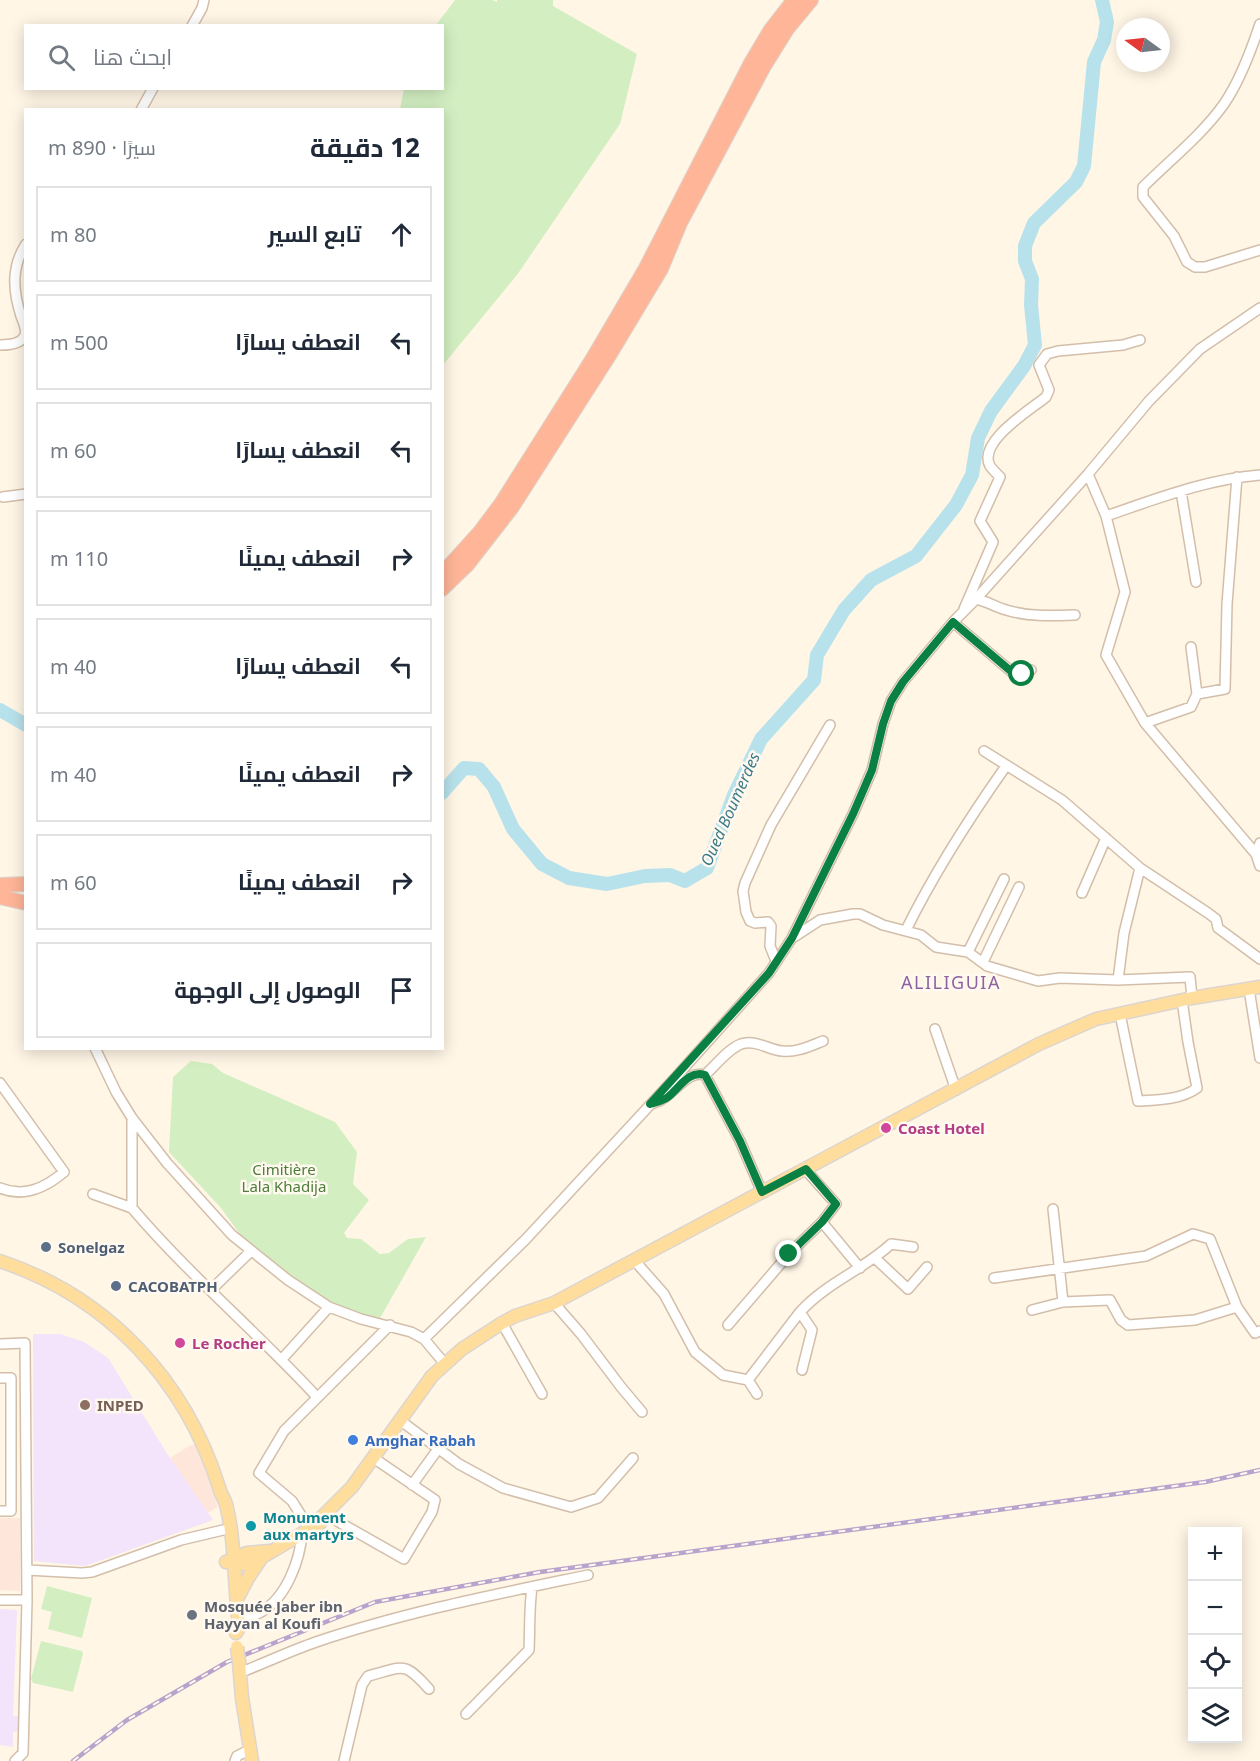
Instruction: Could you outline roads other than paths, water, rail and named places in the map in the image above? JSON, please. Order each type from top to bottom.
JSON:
[{"type":"highway","points":[[444,572],[480,532],[501,504],[592,360],[646,268],[751,63],[770,31],[794,0]]},
{"type":"highway","points":[[444,587],[467,565],[512,507],[604,363],[649,291],[666,259],[680,223],[770,56],[787,29],[811,0]]},
{"type":"highway","points":[[0,885],[24,884]]},
{"type":"highway","points":[[0,897],[24,903]]},
{"type":"main road","points":[[308,1529],[352,1487],[422,1388],[469,1344],[502,1323],[515,1316],[554,1303],[1039,1044],[1096,1019],[1187,999],[1255,988]]},
{"type":"main road","points":[[0,1261],[53,1283],[89,1305],[124,1333],[149,1358],[191,1418],[212,1466],[220,1493],[237,1600],[237,1647],[251,1755]]},
{"type":"main road","points":[[231,1561],[249,1563],[330,1517],[348,1501],[405,1424],[441,1368]]},
{"type":"main road","points":[[227,1533],[247,1553]]},
{"type":"main road","points":[[231,1561],[247,1553],[266,1554]]},
{"type":"main road","points":[[237,1600],[248,1578],[266,1554]]},
{"type":"main road","points":[[231,1561],[233,1629],[237,1627]]},
{"type":"street","points":[[193,24],[204,0]]},
{"type":"street","points":[[1260,24],[1250,54],[1225,102],[1212,120],[1143,187],[1143,197],[1169,229],[1187,262],[1196,267],[1205,267],[1260,250]]},
{"type":"street","points":[[142,108],[152,90]]},
{"type":"street","points":[[24,248],[16,264],[14,279],[15,294],[24,325]]},
{"type":"street","points":[[424,1339],[526,1239],[742,1004],[776,962],[792,938],[853,814],[872,770],[891,701],[903,682],[953,622],[1088,474],[1163,387],[1200,349],[1260,308]]},
{"type":"street","points":[[0,345],[20,341],[24,337]]},
{"type":"street","points":[[963,611],[993,542],[981,521],[1000,477],[989,465],[989,452],[996,438],[1046,397],[1049,390],[1039,364],[1047,354],[1058,351],[1123,345],[1140,340]]},
{"type":"street","points":[[1088,474],[1106,516],[1125,592],[1106,655],[1145,723],[1256,854],[1260,866]]},
{"type":"street","points":[[1106,516],[1181,490],[1237,477],[1260,475]]},
{"type":"street","points":[[1197,694],[1225,688],[1227,604],[1237,477]]},
{"type":"street","points":[[1181,490],[1196,582]]},
{"type":"street","points":[[3,496],[24,494]]},
{"type":"street","points":[[976,599],[989,602],[1002,609],[1037,616],[1075,615]]},
{"type":"street","points":[[953,622],[1013,673],[1022,674],[1031,670]]},
{"type":"street","points":[[1145,723],[1191,707],[1197,694],[1191,647]]},
{"type":"street","points":[[776,962],[770,946],[771,926],[768,922],[750,921],[746,912],[743,891],[771,825],[830,725]]},
{"type":"street","points":[[984,751],[1062,800],[1140,868],[1208,913],[1216,919],[1218,928],[1260,958]]},
{"type":"street","points":[[906,930],[929,884],[965,824],[1006,766]]},
{"type":"street","points":[[1082,893],[1106,838]]},
{"type":"street","points":[[1256,854],[1260,843]]},
{"type":"street","points":[[1118,980],[1124,933],[1140,868]]},
{"type":"street","points":[[968,952],[1004,879]]},
{"type":"street","points":[[983,962],[1019,887]]},
{"type":"street","points":[[792,938],[820,920],[861,914],[882,924],[921,935],[936,947],[968,952],[987,966],[1038,981],[1060,978],[1118,980],[1190,977],[1187,999],[1188,1042],[1197,1088],[1191,1093],[1172,1099],[1137,1101],[1120,1014]]},
{"type":"street","points":[[1255,988],[1260,1058]]},
{"type":"street","points":[[935,1029],[956,1089]]},
{"type":"street","points":[[705,1075],[736,1047],[744,1043],[784,1052],[799,1050],[824,1041]]},
{"type":"street","points":[[96,1050],[132,1119],[167,1163],[232,1235],[288,1280],[329,1307],[361,1319],[411,1332],[424,1339],[441,1368]]},
{"type":"street","points":[[650,1104],[667,1098],[692,1075],[698,1073],[705,1075],[740,1141],[762,1192]]},
{"type":"street","points":[[0,1083],[4,1097],[64,1172],[50,1184],[36,1190],[12,1193],[0,1188]]},
{"type":"street","points":[[132,1119],[132,1208]]},
{"type":"street","points":[[728,1325],[836,1204],[806,1169]]},
{"type":"street","points":[[93,1194],[132,1208],[160,1242],[282,1359],[317,1397]]},
{"type":"street","points":[[1053,1209],[1063,1302]]},
{"type":"street","points":[[822,1222],[860,1268]]},
{"type":"street","points":[[994,1278],[1146,1256],[1192,1234],[1210,1239],[1237,1307],[1255,1333],[1260,1331]]},
{"type":"street","points":[[748,1380],[814,1297],[876,1259],[891,1244],[913,1247]]},
{"type":"street","points":[[211,1290],[251,1251]]},
{"type":"street","points":[[876,1259],[908,1289],[927,1267]]},
{"type":"street","points":[[634,1260],[664,1294],[695,1352],[723,1375],[748,1380],[757,1394]]},
{"type":"street","points":[[1032,1310],[1063,1302],[1110,1300],[1121,1320],[1128,1325],[1195,1320],[1237,1307]]},
{"type":"street","points":[[554,1303],[642,1412]]},
{"type":"street","points":[[282,1359],[329,1307]]},
{"type":"street","points":[[801,1312],[812,1330],[802,1370]]},
{"type":"street","points":[[502,1323],[542,1394]]},
{"type":"street","points":[[237,1627],[268,1607],[282,1591],[297,1561],[308,1529],[292,1501],[259,1473],[284,1431],[390,1325]]},
{"type":"street","points":[[0,1344],[25,1343],[27,1600],[23,1753],[15,1761]]},
{"type":"street","points":[[0,1378],[10,1378],[11,1413],[11,1511],[0,1511]]},
{"type":"street","points":[[0,1413],[11,1413]]},
{"type":"street","points":[[405,1424],[459,1464],[503,1488],[571,1508],[598,1498],[633,1458]]},
{"type":"street","points":[[0,1427],[10,1427]]},
{"type":"street","points":[[412,1485],[438,1449]]},
{"type":"street","points":[[0,1460],[11,1460]]},
{"type":"street","points":[[330,1517],[404,1559],[432,1512],[435,1500],[378,1461]]},
{"type":"street","points":[[0,1481],[11,1481]]},
{"type":"street","points":[[27,1570],[82,1574],[181,1540],[227,1533]]},
{"type":"street","points":[[239,1667],[315,1642],[448,1605],[588,1575]]},
{"type":"street","points":[[466,1714],[529,1650],[531,1620],[529,1610],[532,1587]]},
{"type":"street","points":[[0,1600],[27,1600]]},
{"type":"street","points":[[344,1761],[363,1685],[368,1676],[404,1667],[413,1671],[429,1689]]},
{"type":"street","points":[[235,1761],[237,1756],[251,1755]]},
{"type":"waterway","name":"Oued Boumerdes","points":[[444,791],[464,768],[479,769],[494,787],[513,829],[542,864],[569,878],[607,884],[645,876],[670,875],[685,881],[707,868],[734,795],[761,739],[814,680],[817,655],[844,610],[871,580],[916,556],[956,505],[972,475],[978,438],[991,411],[1024,366],[1035,345],[1031,305],[1032,279],[1025,261],[1025,246],[1034,223],[1076,182],[1084,166],[1094,62],[1104,40],[1107,22],[1102,0]]},
{"type":"waterway","name":"Oued Boumerdes","points":[[0,710],[24,724]]},
{"type":"railway","points":[[73,1761],[127,1720],[227,1662],[375,1602],[540,1572],[1205,1482],[1260,1470]]},
{"type":"place","name":"Coast Hotel","points":[[886,1128]]},
{"type":"place","name":"Sonelgaz","points":[[46,1247]]},
{"type":"place","name":"CACOBATPH","points":[[116,1286]]},
{"type":"place","name":"Le Rocher","points":[[180,1343]]},
{"type":"place","name":"INPED","points":[[85,1405]]},
{"type":"place","name":"Amghar Rabah","points":[[353,1440]]},
{"type":"place","name":"Monument aux martyrs","points":[[251,1526]]},
{"type":"place","name":"Mosquée Jaber ibn Hayyan al Koufi","points":[[192,1615]]},
{"type":"district","name":"ALILIGUIA","points":[[951,982]]},
{"type":"park label","name":"Cimitière Lala Khadija","points":[[284,1178]]}]
